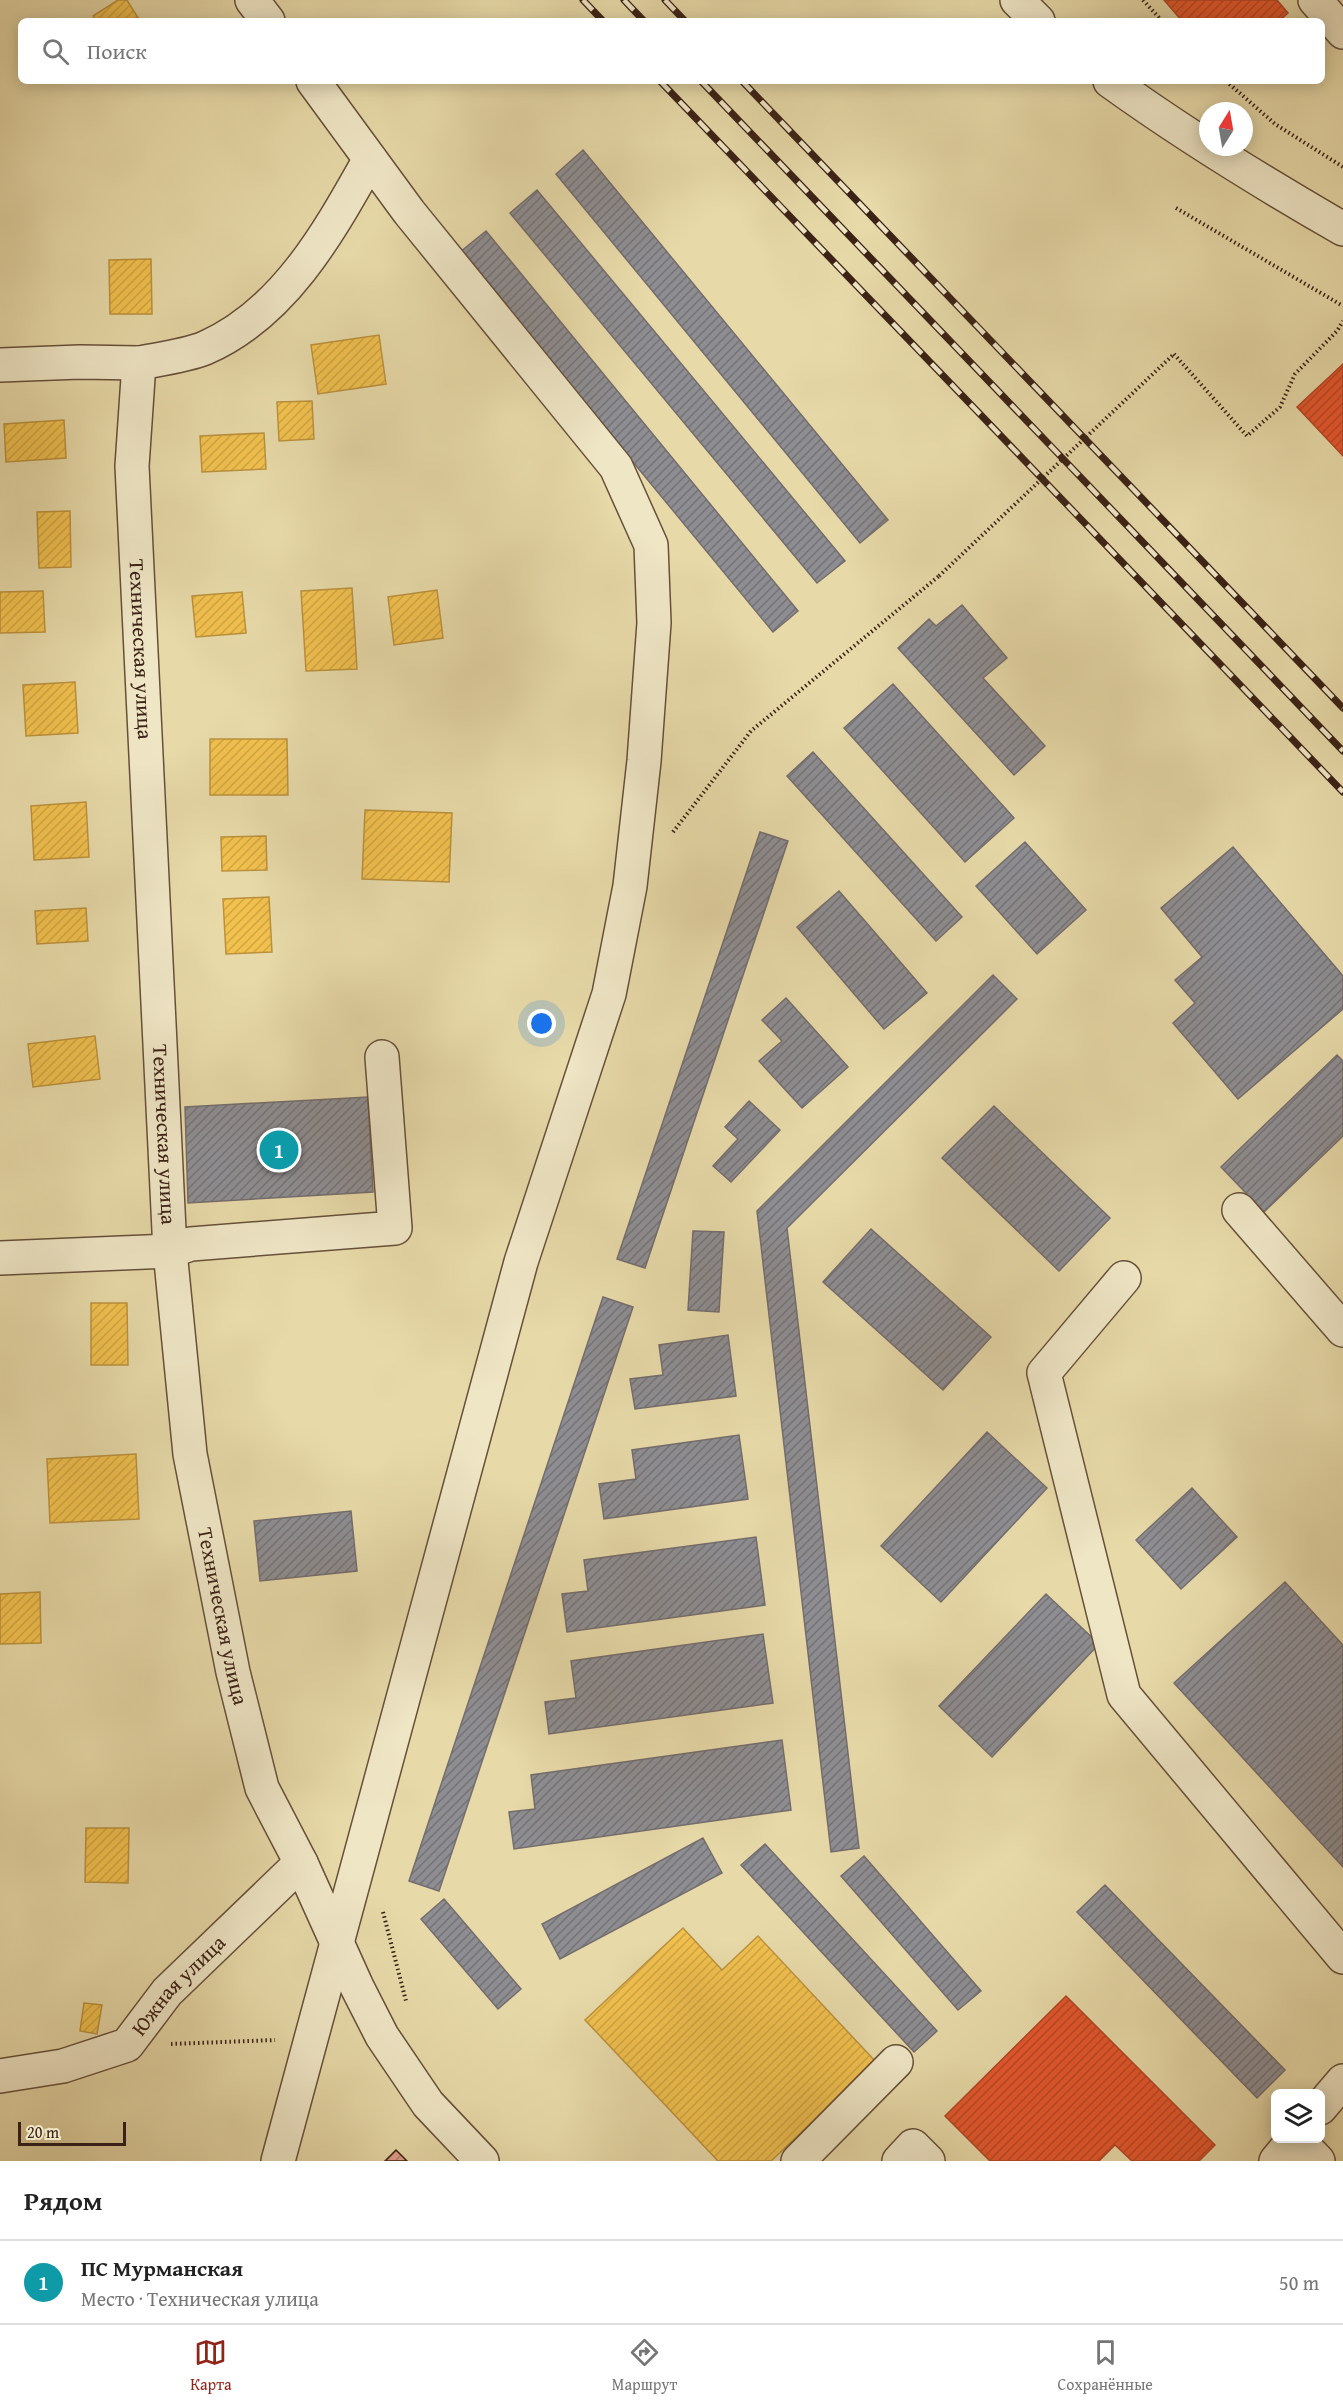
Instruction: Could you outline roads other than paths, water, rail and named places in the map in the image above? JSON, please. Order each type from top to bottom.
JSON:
[{"type":"street","points":[[252,0],[266,18]]},
{"type":"street","points":[[1017,0],[1035,18]]},
{"type":"street","points":[[1315,0],[1343,32]]},
{"type":"street","points":[[278,2161],[521,1262],[609,994],[630,886],[644,761],[654,623],[651,545],[616,467],[409,213],[315,84]]},
{"type":"street","points":[[1114,84],[1159,116],[1276,191],[1343,229]]},
{"type":"street","points":[[0,365],[80,362],[139,363],[205,348],[251,321],[287,284],[327,236],[370,159]]},
{"type":"street","name":"Техническая улица","points":[[139,363],[132,466],[170,1251],[190,1454],[233,1671],[262,1788],[301,1863],[357,1987],[382,2036],[428,2104],[482,2161]]},
{"type":"street","points":[[0,1258],[170,1251],[191,1244],[395,1228],[382,1057]]},
{"type":"street","points":[[1239,1210],[1343,1330]]},
{"type":"street","points":[[1124,1278],[1044,1373],[1124,1695],[1343,1957]]},
{"type":"street","name":"Южная улица","points":[[0,2076],[63,2066],[127,2045],[167,1992],[301,1863]]},
{"type":"street","points":[[798,2161],[896,2062]]},
{"type":"street","points":[[1325,2102],[1343,2081]]},
{"type":"street","points":[[1276,2161],[1292,2143]]},
{"type":"street","points":[[1299,2143],[1318,2161]]},
{"type":"street","points":[[899,2161],[913,2146],[928,2161]]},
{"type":"railway","points":[[583,0],[600,18]]},
{"type":"railway","points":[[624,0],[641,18]]},
{"type":"railway","points":[[665,0],[682,18]]},
{"type":"railway","points":[[663,84],[1343,792]]},
{"type":"railway","points":[[704,84],[1343,751]]},
{"type":"railway","points":[[745,84],[1343,708]]},
{"type":"place","name":"ПС Мурманская","points":[[279,1150]]}]
